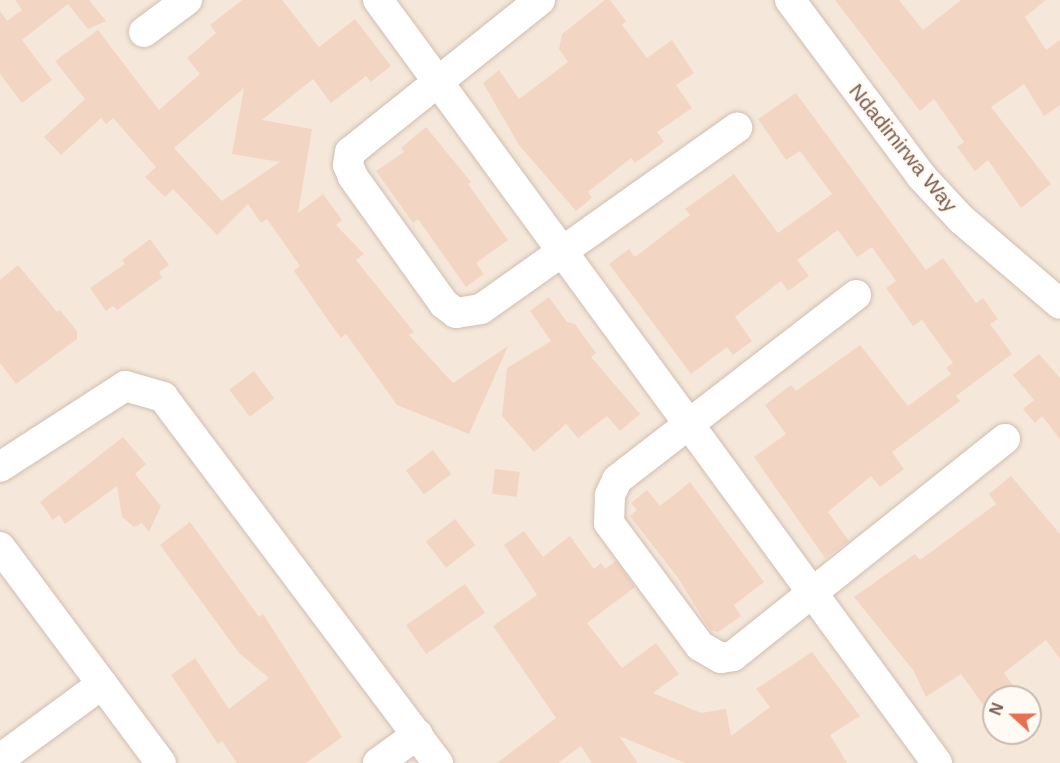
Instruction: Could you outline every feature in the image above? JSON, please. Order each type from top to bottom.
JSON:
[{"type":"street","points":[[144,32],[187,0]]},
{"type":"street","points":[[378,0],[937,763]]},
{"type":"street","points":[[540,0],[358,141],[348,165],[444,304],[456,312],[481,309],[564,254],[737,128]]},
{"type":"street","name":"Ndadimirwa Way","points":[[790,0],[921,176],[961,219],[1060,304]]},
{"type":"street","points":[[856,295],[691,427],[617,480],[608,510],[616,533],[700,646],[721,658],[733,656],[1005,439]]},
{"type":"street","points":[[0,467],[125,386],[162,397],[438,763]]},
{"type":"street","points":[[0,547],[161,763]]},
{"type":"street","points":[[0,759],[102,684]]},
{"type":"street","points":[[378,763],[418,734]]},
{"type":"shaded area","points":[[0,0],[1060,0],[1060,763],[0,763]]},
{"type":"building","points":[[15,0],[89,0],[106,21],[88,29],[68,4],[22,40],[52,80],[22,103],[0,74],[0,11],[7,21],[22,10]]},
{"type":"building","points":[[242,0],[282,0],[319,47],[355,19],[391,66],[371,82],[366,76],[331,103],[313,79],[262,120],[312,129],[298,213],[323,194],[342,220],[336,225],[364,254],[356,260],[414,332],[409,335],[453,383],[508,346],[469,434],[397,405],[346,334],[341,338],[325,316],[294,271],[300,266],[267,219],[261,223],[248,204],[217,235],[173,189],[165,197],[145,177],[156,167],[113,118],[106,124],[101,118],[61,155],[44,137],[85,99],[55,61],[98,30],[159,110],[200,74],[187,58],[216,33],[210,25]],"holes":[[[244,88],[232,154],[280,162],[222,201],[174,148]]]},
{"type":"building","points":[[605,0],[610,0],[626,21],[622,25],[647,58],[672,40],[694,73],[676,85],[692,108],[657,132],[664,142],[635,163],[631,158],[588,192],[592,198],[576,211],[519,145],[483,83],[499,70],[519,99],[568,62],[559,49],[562,34]]},
{"type":"building","points":[[835,0],[899,0],[923,30],[961,0],[1046,0],[1025,17],[1046,50],[1060,40],[1060,105],[1044,116],[1024,84],[991,107],[1051,184],[1021,208],[988,160],[975,171],[957,147],[964,142],[934,99],[920,111]]},
{"type":"building","points":[[796,93],[926,270],[943,258],[976,303],[983,298],[998,319],[990,324],[1012,354],[956,396],[960,401],[892,452],[904,469],[880,487],[871,476],[828,512],[849,541],[825,558],[754,457],[786,434],[765,405],[791,385],[796,391],[860,345],[908,406],[951,374],[946,368],[953,363],[922,320],[913,326],[886,288],[896,281],[872,247],[857,257],[838,230],[797,260],[809,276],[788,291],[781,281],[735,317],[752,341],[733,355],[727,347],[691,374],[609,264],[629,249],[635,257],[690,215],[685,209],[734,174],[778,233],[832,194],[800,151],[786,160],[758,119]]},
{"type":"building","points":[[426,127],[471,182],[468,184],[508,240],[476,263],[484,274],[466,287],[418,219],[413,223],[376,171],[404,152],[401,148]]},
{"type":"building","points":[[150,239],[169,265],[159,272],[162,278],[117,310],[113,306],[106,311],[90,288],[125,264],[122,260]]},
{"type":"building","points":[[18,265],[57,312],[60,310],[77,331],[77,339],[16,384],[0,363],[0,280]]},
{"type":"building","points":[[549,297],[567,322],[575,324],[596,353],[591,357],[640,414],[620,431],[607,416],[578,438],[566,424],[534,452],[502,416],[507,368],[551,341],[530,311]]},
{"type":"building","points":[[1039,354],[1060,378],[1060,439],[1042,416],[1035,423],[1023,409],[1034,400],[1013,375]]},
{"type":"building","points":[[254,371],[274,398],[250,417],[229,390]]},
{"type":"building","points":[[123,437],[146,464],[135,474],[161,506],[149,532],[142,523],[134,527],[122,517],[117,486],[65,524],[59,515],[53,520],[40,502]]},
{"type":"building","points":[[433,450],[451,474],[424,494],[406,470]]},
{"type":"building","points":[[495,469],[520,472],[517,497],[492,494]]},
{"type":"building","points":[[1011,476],[1060,534],[1060,659],[1046,640],[1004,673],[1013,685],[982,685],[982,703],[961,674],[926,697],[913,670],[854,597],[915,554],[920,560],[996,504],[989,494]]},
{"type":"building","points":[[690,482],[764,582],[734,605],[741,616],[718,632],[710,630],[678,578],[630,516],[637,510],[631,503],[647,490],[660,506]]},
{"type":"building","points":[[455,519],[475,545],[446,568],[426,542]]},
{"type":"building","points":[[190,522],[259,617],[263,614],[342,737],[306,763],[237,763],[222,741],[218,744],[171,675],[195,658],[229,709],[269,678],[239,653],[160,545]]},
{"type":"building","points":[[524,531],[543,557],[570,536],[594,569],[601,563],[605,569],[616,561],[635,587],[587,623],[622,668],[656,643],[679,674],[653,693],[701,713],[726,709],[731,736],[770,707],[756,689],[812,652],[860,716],[830,735],[847,763],[685,763],[619,736],[638,763],[592,763],[581,746],[558,763],[497,763],[556,718],[493,626],[537,595],[504,545]]},
{"type":"building","points":[[465,584],[485,613],[426,654],[406,625]]}]
